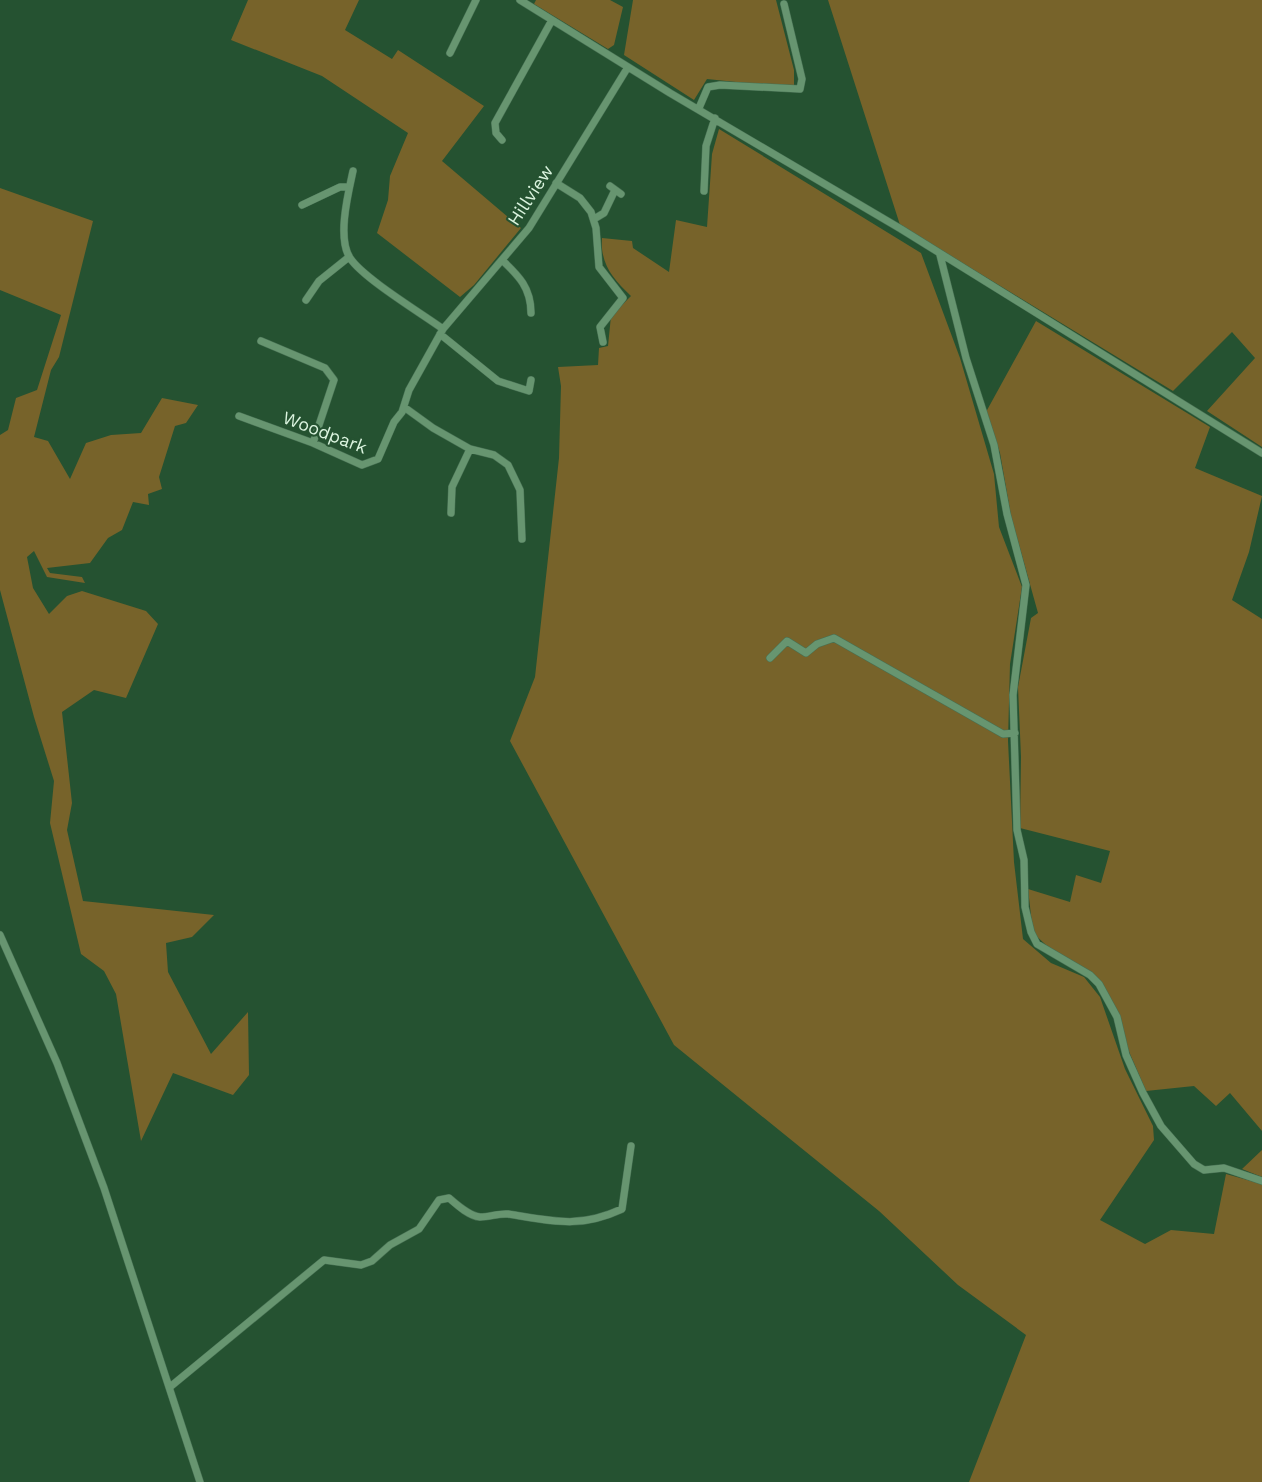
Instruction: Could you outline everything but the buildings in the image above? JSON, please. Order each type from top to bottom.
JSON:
[{"type":"street","points":[[450,53],[476,0]]},
{"type":"street","points":[[520,0],[1262,453]]},
{"type":"street","points":[[699,108],[708,87],[720,85],[800,89],[802,79],[784,4]]},
{"type":"street","points":[[502,140],[496,133],[495,123],[552,20]]},
{"type":"street","name":"Hillview","points":[[418,374],[442,331],[529,228],[628,67]]},
{"type":"street","points":[[704,191],[706,146],[715,118]]},
{"type":"street","points":[[352,171],[344,223],[349,257],[364,273],[442,331],[498,381],[529,391],[531,380]]},
{"type":"street","points":[[556,183],[580,198],[594,219],[599,267],[604,277],[623,298],[600,327],[603,342]]},
{"type":"street","points":[[302,205],[340,187],[350,187]]},
{"type":"street","points":[[594,219],[604,213],[615,190]]},
{"type":"street","points":[[940,255],[966,358],[994,445],[1006,514],[1026,585],[1013,694],[1017,830],[1024,860],[1025,907],[1030,933],[1037,944],[1090,975],[1099,984],[1117,1017],[1126,1055],[1143,1093],[1161,1126],[1194,1164],[1204,1170],[1224,1168],[1262,1181]]},
{"type":"street","points":[[306,300],[319,281],[349,257]]},
{"type":"street","points":[[502,260],[524,281],[531,301],[531,314]]},
{"type":"street","points":[[261,341],[325,368],[334,380],[313,443]]},
{"type":"street","name":"Woodpark","points":[[239,416],[368,465],[382,454],[394,422],[405,407],[409,390],[418,374]]},
{"type":"street","points":[[405,407],[433,428],[470,448],[494,455],[513,473],[520,490],[522,540]]},
{"type":"street","points":[[450,515],[452,487],[470,448]]},
{"type":"street","points":[[770,658],[787,641],[806,653],[817,644],[834,638],[1003,734],[1015,733]]},
{"type":"street","points":[[0,935],[15,964],[73,1104],[104,1188],[200,1482]]},
{"type":"street","points":[[170,1387],[324,1260],[361,1265],[372,1261],[390,1245],[419,1229],[439,1200],[449,1198],[462,1209],[478,1217],[505,1214],[545,1221],[579,1223],[600,1219],[622,1209],[631,1146]]},
{"type":"shaded area","points":[[248,0],[359,0],[345,30],[392,59],[398,50],[484,106],[442,161],[521,228],[474,285],[460,297],[377,233],[388,200],[390,176],[408,133],[322,76],[231,40]]},
{"type":"shaded area","points":[[536,0],[610,0],[623,7],[614,45],[608,49],[534,4]]},
{"type":"shaded area","points":[[633,0],[776,0],[794,70],[794,88],[707,79],[694,100],[624,55]]},
{"type":"shaded area","points":[[828,0],[1262,0],[1262,447],[1207,411],[1255,358],[1232,332],[1173,391],[900,225]]},
{"type":"shaded area","points":[[719,129],[921,253],[960,358],[994,474],[999,527],[1022,587],[1010,664],[1008,741],[1014,862],[1023,939],[1051,963],[1084,977],[1100,997],[1125,1069],[1153,1126],[1154,1140],[1100,1220],[1145,1244],[1171,1230],[1214,1234],[1226,1174],[1262,1184],[1262,1482],[969,1482],[1026,1335],[958,1285],[879,1211],[674,1045],[510,741],[535,677],[559,458],[561,386],[558,367],[598,365],[599,348],[608,346],[611,316],[631,296],[609,270],[603,256],[602,238],[632,241],[633,248],[669,272],[676,220],[707,227],[712,154]]},
{"type":"shaded area","points":[[0,188],[93,221],[59,357],[51,370],[34,437],[48,441],[70,479],[86,443],[111,435],[141,433],[162,398],[198,405],[186,423],[175,426],[159,477],[162,489],[148,494],[149,505],[133,502],[122,530],[108,538],[90,563],[47,568],[50,573],[82,577],[85,583],[47,577],[34,551],[27,557],[33,588],[49,614],[67,596],[82,591],[146,611],[158,624],[126,698],[94,690],[62,712],[72,803],[67,830],[83,901],[214,915],[192,937],[166,943],[168,972],[211,1054],[248,1012],[249,1075],[233,1095],[173,1073],[141,1141],[116,994],[104,971],[81,954],[50,823],[54,781],[34,717],[0,590],[0,435],[8,430],[16,398],[37,390],[61,315],[0,290]]},
{"type":"shaded area","points":[[1036,321],[1210,427],[1195,468],[1262,496],[1249,552],[1232,600],[1262,619],[1262,1131],[1230,1093],[1216,1106],[1194,1086],[1146,1091],[1098,980],[1046,945],[1033,933],[1028,889],[1070,902],[1076,875],[1101,883],[1110,851],[1020,828],[1021,757],[1018,687],[1031,618],[1038,613],[1011,516],[1000,453],[986,412]]},
{"type":"shaded area","points":[[1262,1150],[1262,1177],[1242,1169]]}]
